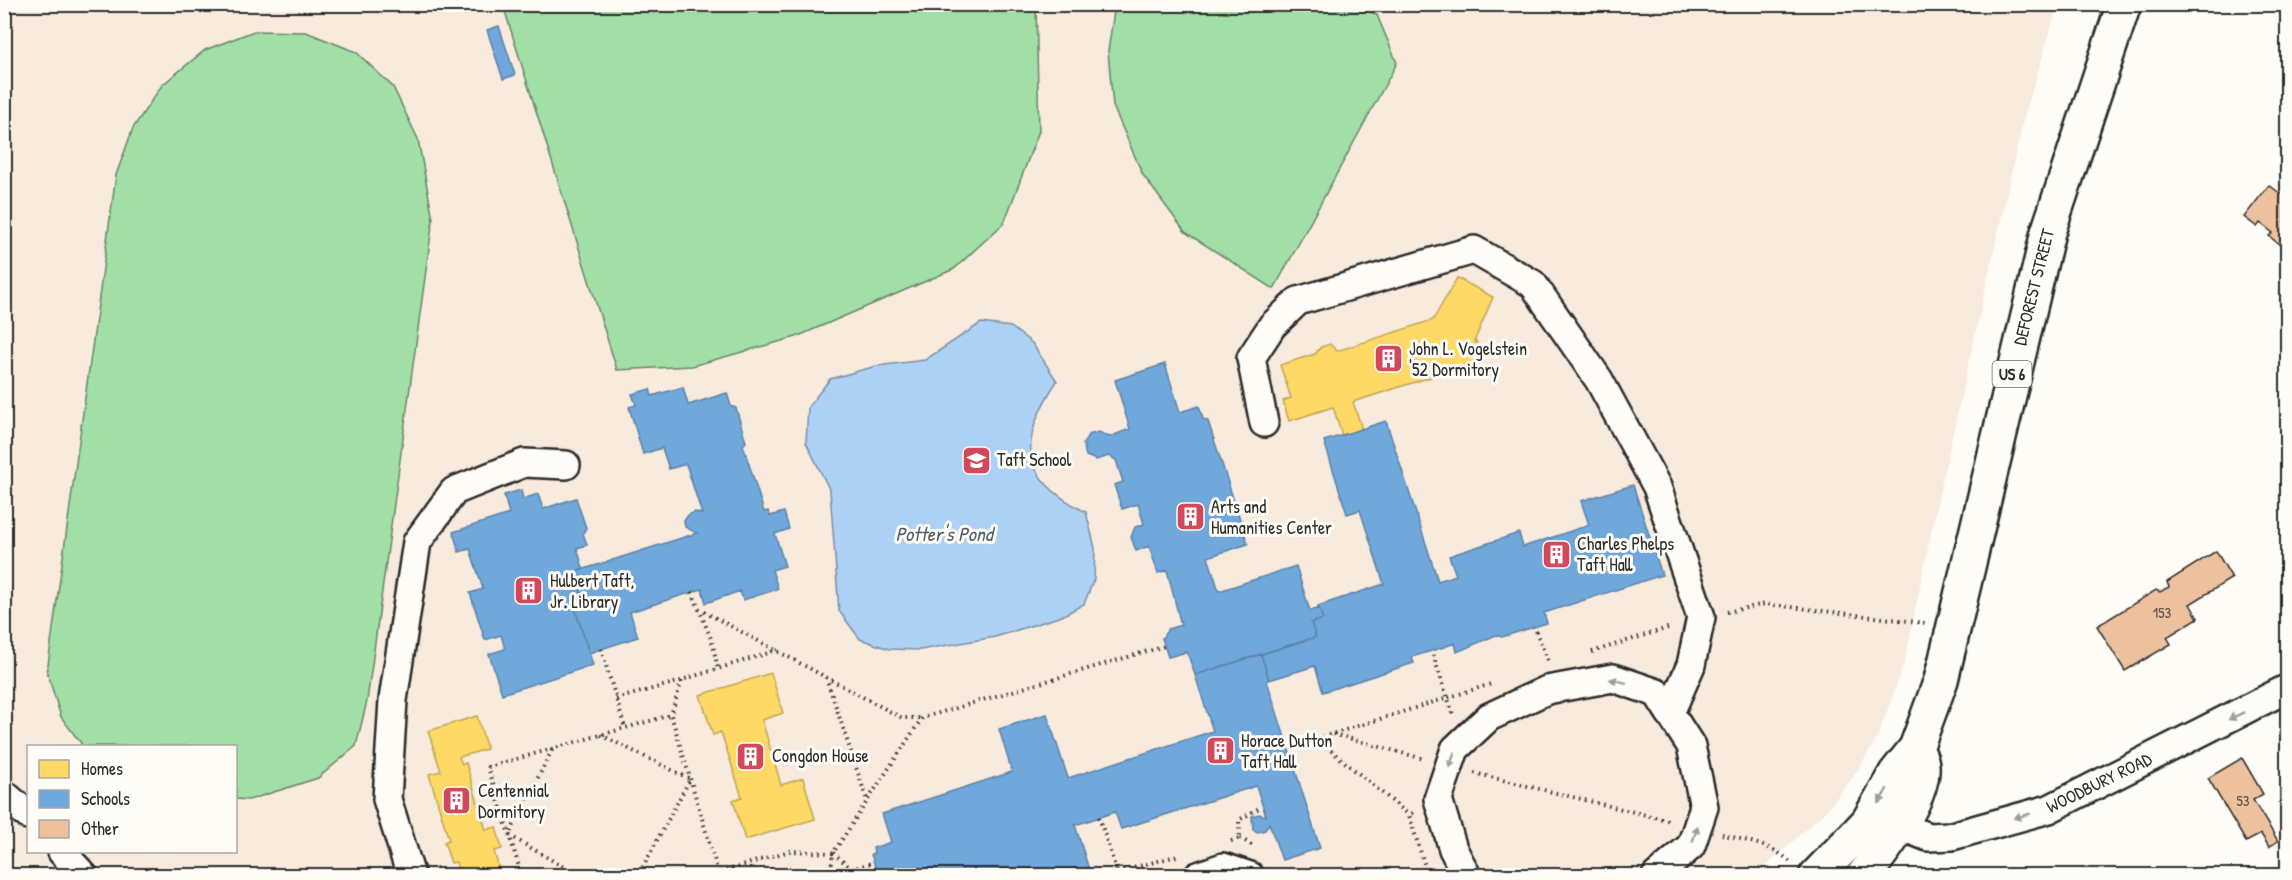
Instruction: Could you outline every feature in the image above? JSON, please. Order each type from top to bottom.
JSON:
[{"type":"main road","name":"DEFOREST STREET","points":[[1916,748],[1941,681],[2048,232],[2124,4]]},
{"type":"main road","points":[[1864,875],[1900,826],[1922,777],[1922,764],[1916,748]]},
{"type":"main road","name":"US 6","points":[[1807,873],[1844,849],[1868,822],[1896,773],[1916,748]]},
{"type":"street","points":[[1264,423],[1251,358],[1272,326],[1298,301],[1474,250],[1533,284],[1599,380],[1657,487],[1701,617],[1691,665],[1670,713]]},
{"type":"street","points":[[411,876],[387,799],[393,700],[417,542],[454,491],[524,463],[566,465]]},
{"type":"street","points":[[1467,876],[1453,849],[1438,799],[1455,749],[1489,717],[1547,690],[1613,678],[1657,693],[1691,746],[1704,807],[1691,846],[1656,876]]},
{"type":"street","name":"WOODBURY ROAD","points":[[1900,826],[1928,837],[1952,836],[2049,809],[2288,688]]},
{"type":"street","points":[[4,794],[27,814]]},
{"type":"street","points":[[1844,849],[1864,875]]},
{"type":"street","points":[[63,853],[84,876]]},
{"type":"street","points":[[1198,876],[1223,867],[1250,876]]},
{"type":"path","points":[[692,592],[712,641],[718,669]]},
{"type":"path","points":[[699,609],[902,718],[922,718],[1165,646]]},
{"type":"path","points":[[1536,632],[1549,665]]},
{"type":"path","points":[[601,649],[625,728]]},
{"type":"path","points":[[616,699],[778,650]]},
{"type":"path","points":[[826,676],[867,801]]},
{"type":"path","points":[[682,680],[670,715],[718,873]]},
{"type":"path","points":[[522,876],[488,767],[670,715]]},
{"type":"path","points":[[830,876],[833,853],[922,718]]},
{"type":"path","points":[[1332,734],[1450,767],[1697,827],[1783,854],[1807,873]]},
{"type":"path","points":[[601,735],[690,779]]},
{"type":"path","points":[[1317,738],[1409,815]]},
{"type":"path","points":[[509,835],[552,749]]},
{"type":"path","points":[[638,876],[690,779]]},
{"type":"path","points":[[1099,817],[1118,876]]},
{"type":"path","points":[[509,835],[579,876]]},
{"type":"path","points":[[709,876],[789,851],[833,853],[852,869],[874,862]]},
{"type":"shaded area","name":"Taft School","points":[[5,5],[2058,5],[2023,121],[1936,508],[1905,660],[1892,698],[1876,740],[1856,773],[1826,811],[1756,875],[5,876]]},
{"type":"green space","points":[[1357,4],[1377,15],[1397,63],[1274,289],[1185,232],[1143,175],[1113,106],[1108,51],[1115,5]]},
{"type":"green space","points":[[503,5],[1036,5],[1039,131],[1004,223],[954,269],[796,337],[692,366],[617,370]]},
{"type":"green space","points":[[254,31],[306,32],[356,52],[393,87],[418,139],[433,219],[367,701],[356,746],[318,778],[249,800],[237,799],[237,745],[82,745],[61,717],[47,672],[116,175],[133,128],[162,85],[205,50]]},
{"type":"water","name":"Potter's Pond","points":[[981,323],[1011,327],[1032,343],[1057,381],[1044,402],[1036,422],[1031,439],[1031,456],[1037,471],[1047,485],[1064,499],[1086,512],[1095,548],[1094,579],[1084,604],[1062,616],[995,637],[920,650],[889,649],[860,639],[839,611],[830,491],[806,442],[808,407],[830,379],[876,366],[925,360]]},
{"type":"building: Homes","name":"John L. Vogelstein '52 Dormitory","points":[[1457,278],[1493,297],[1474,342],[1476,341],[1481,355],[1474,363],[1353,402],[1362,429],[1342,435],[1333,407],[1289,421],[1283,401],[1291,398],[1280,365],[1315,354],[1321,347],[1330,344],[1337,351],[1433,320]]},
{"type":"building: Homes","name":"Congdon House","points":[[771,673],[783,713],[762,720],[781,785],[803,778],[815,819],[745,840],[733,800],[742,797],[721,732],[713,735],[700,695]]},
{"type":"building: Homes","name":"Centennial Dormitory","points":[[477,716],[487,749],[459,757],[462,764],[466,763],[486,830],[496,827],[502,849],[494,851],[501,876],[460,876],[456,862],[451,863],[444,842],[449,840],[429,774],[441,771],[428,731]]},
{"type":"building: Schools","points":[[499,26],[515,75],[503,79],[487,30]]},
{"type":"building: Schools","name":"Arts and Humanities Center","points":[[1165,364],[1180,412],[1199,406],[1203,419],[1208,421],[1248,544],[1208,557],[1219,591],[1296,566],[1310,611],[1319,608],[1323,619],[1311,623],[1316,637],[1195,675],[1187,652],[1168,657],[1162,638],[1168,629],[1181,625],[1167,570],[1158,573],[1149,546],[1136,551],[1131,537],[1135,527],[1144,524],[1138,504],[1122,509],[1114,485],[1123,482],[1116,460],[1109,456],[1096,460],[1086,456],[1083,444],[1088,435],[1099,432],[1109,437],[1130,429],[1115,380]]},
{"type":"building: Schools","points":[[683,387],[688,405],[727,393],[731,406],[736,408],[746,442],[743,445],[764,512],[768,511],[770,516],[784,512],[789,529],[775,534],[785,566],[772,570],[778,589],[743,600],[740,591],[706,603],[702,589],[630,612],[638,637],[589,653],[572,599],[582,596],[575,572],[697,533],[685,527],[684,521],[688,515],[695,512],[702,514],[686,464],[669,469],[662,448],[643,454],[629,407],[636,405],[632,394],[650,389],[652,396]]},
{"type":"building: Schools","name":"Charles Phelps Taft Hall","points":[[1386,421],[1438,581],[1456,575],[1449,556],[1519,533],[1523,547],[1589,525],[1581,501],[1633,485],[1662,575],[1544,613],[1547,623],[1502,637],[1496,635],[1457,652],[1455,643],[1412,657],[1414,663],[1323,692],[1315,666],[1269,680],[1261,654],[1316,637],[1311,623],[1323,619],[1318,606],[1384,584],[1360,510],[1347,514],[1324,441]]},
{"type":"building: Schools","name":"Hulbert Taft, Jr. Library","points":[[521,490],[523,499],[538,494],[543,509],[576,498],[586,528],[583,533],[587,545],[577,548],[583,568],[575,572],[582,596],[572,599],[593,665],[502,694],[489,654],[505,649],[501,635],[485,640],[470,593],[483,589],[470,549],[459,552],[453,532],[509,514],[504,495]]},
{"type":"building: Schools","name":"Horace Dutton Taft Hall","points":[[1261,654],[1269,680],[1267,681],[1320,848],[1282,860],[1269,823],[1265,830],[1258,832],[1253,830],[1252,816],[1259,814],[1266,816],[1256,786],[1121,829],[1115,812],[1075,825],[1091,876],[878,876],[871,854],[874,853],[873,848],[891,842],[882,814],[1012,772],[999,729],[1047,714],[1068,778],[1213,731],[1195,675]]},
{"type":"building: Other","points":[[2269,185],[2281,194],[2286,187],[2288,189],[2288,246],[2283,242],[2280,245],[2269,236],[2273,233],[2260,223],[2257,227],[2244,217]]},
{"type":"building: Other","points":[[2216,551],[2232,578],[2190,604],[2198,618],[2167,637],[2171,644],[2125,671],[2097,626],[2156,590],[2160,592],[2169,587],[2167,582]]},
{"type":"building: Other","points":[[2242,758],[2263,794],[2253,800],[2278,841],[2269,847],[2261,834],[2246,842],[2208,778]]},
{"type":"place","name":"John L. Vogelstein '52 Dormitory","points":[[1388,359]]},
{"type":"place","name":"Taft School","points":[[976,460]]},
{"type":"place","name":"Arts and Humanities Center","points":[[1190,517]]},
{"type":"place","name":"Charles Phelps Taft Hall","points":[[1556,554]]},
{"type":"place","name":"Hulbert Taft, Jr. Library","points":[[529,591]]},
{"type":"place","name":"Horace Dutton Taft Hall","points":[[1220,751]]},
{"type":"place","name":"Congdon House","points":[[751,756]]},
{"type":"place","name":"Centennial Dormitory","points":[[457,801]]}]
